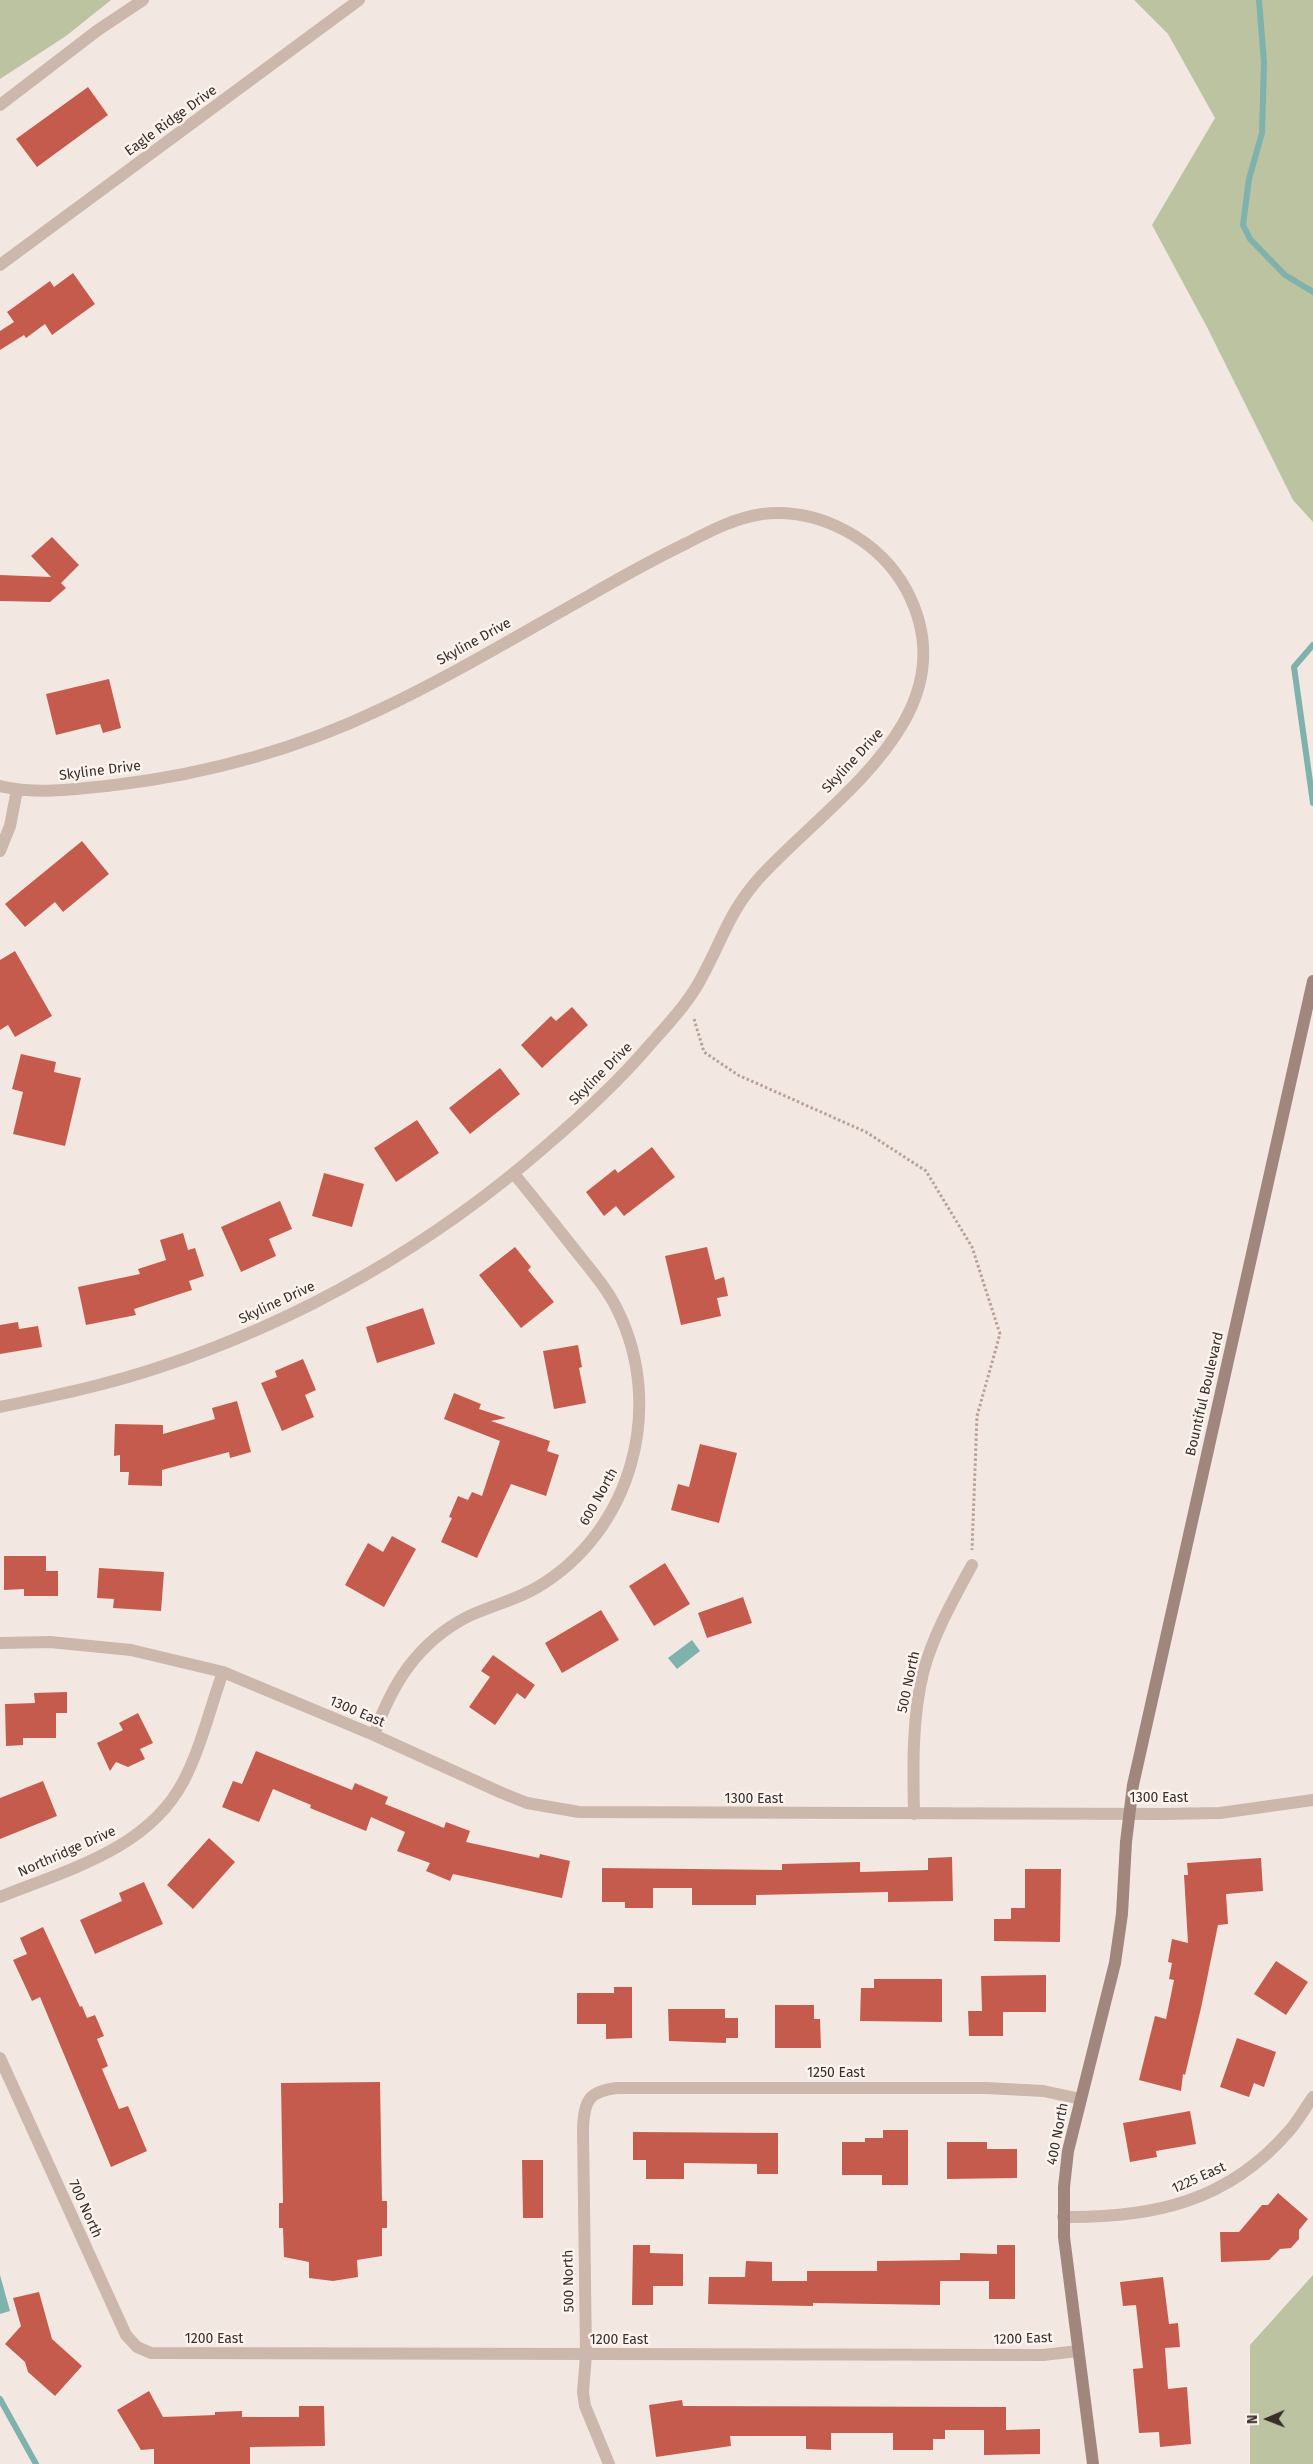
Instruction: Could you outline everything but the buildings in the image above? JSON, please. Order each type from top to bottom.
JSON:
[{"type":"main road","name":"Bountiful Boulevard","points":[[1128,1814],[1164,1640],[1313,981]]},
{"type":"main road","name":"400 North","points":[[1093,2464],[1066,2256],[1063,2217],[1068,2151],[1110,1986],[1119,1937],[1128,1814]]},
{"type":"street","points":[[0,105],[98,30],[143,0]]},
{"type":"street","name":"Eagle Ridge Drive","points":[[0,265],[360,0]]},
{"type":"street","name":"Skyline Drive","points":[[0,786],[17,790],[59,792],[145,781],[207,769],[276,750],[382,708],[643,565],[724,525],[762,514],[798,515],[818,520],[854,536],[871,548],[885,561],[907,592],[921,630],[922,673],[917,694],[898,735],[886,751],[768,868],[740,900],[702,978],[688,1000],[642,1055],[592,1106],[514,1174],[424,1239],[381,1266],[297,1312],[158,1368],[108,1382],[0,1407]]},
{"type":"street","points":[[0,852],[10,826],[17,790]]},
{"type":"street","name":"600 North","points":[[374,1735],[385,1704],[396,1683],[409,1663],[426,1645],[446,1629],[468,1617],[536,1588],[573,1561],[605,1522],[630,1471],[637,1443],[640,1388],[627,1332],[603,1285],[514,1174]]},
{"type":"street","name":"500 North","points":[[914,1814],[914,1733],[923,1673],[933,1642],[947,1611],[972,1565]]},
{"type":"street","points":[[0,1643],[50,1642],[131,1650],[222,1672]]},
{"type":"street","name":"1300 East","points":[[222,1672],[374,1735],[502,1793],[527,1802],[578,1812],[1220,1813],[1313,1800]]},
{"type":"street","name":"Northridge Drive","points":[[0,1896],[109,1852],[129,1841],[164,1809],[182,1783],[196,1752],[222,1672]]},
{"type":"street","name":"700 North","points":[[0,2058],[126,2335],[143,2351],[159,2354]]},
{"type":"street","name":"1250 East","points":[[591,2095],[599,2091],[617,2088],[986,2088],[1043,2091],[1081,2099]]},
{"type":"street","name":"500 North","points":[[591,2095],[585,2106],[583,2128],[586,2355],[583,2392],[586,2406],[609,2464]]},
{"type":"street","name":"1225 East","points":[[1063,2217],[1094,2217],[1143,2212],[1188,2202],[1209,2193],[1252,2168],[1272,2150],[1291,2130],[1313,2097]]},
{"type":"street","name":"1200 East","points":[[159,2354],[1043,2356],[1078,2351]]},
{"type":"path","points":[[688,1000],[704,1052],[738,1076],[866,1132],[926,1171],[972,1247],[1000,1334],[977,1416],[972,1565]]},
{"type":"green space","points":[[0,0],[111,0],[66,36],[0,79]]},
{"type":"green space","points":[[1134,0],[1313,0],[1313,522],[1293,500],[1208,329],[1152,225],[1215,118],[1168,34]]},
{"type":"green space","points":[[1313,2275],[1313,2464],[1250,2464],[1250,2345]]},
{"type":"water","points":[[692,1640],[700,1651],[677,1669],[668,1658]]},
{"type":"water","points":[[0,2275],[10,2311],[0,2314]]},
{"type":"waterway","points":[[1259,0],[1264,62],[1262,133],[1249,179],[1243,225],[1250,239],[1285,275],[1313,292]]},
{"type":"waterway","points":[[1313,645],[1294,667],[1313,803]]},
{"type":"waterway","points":[[0,2399],[36,2464]]}]
